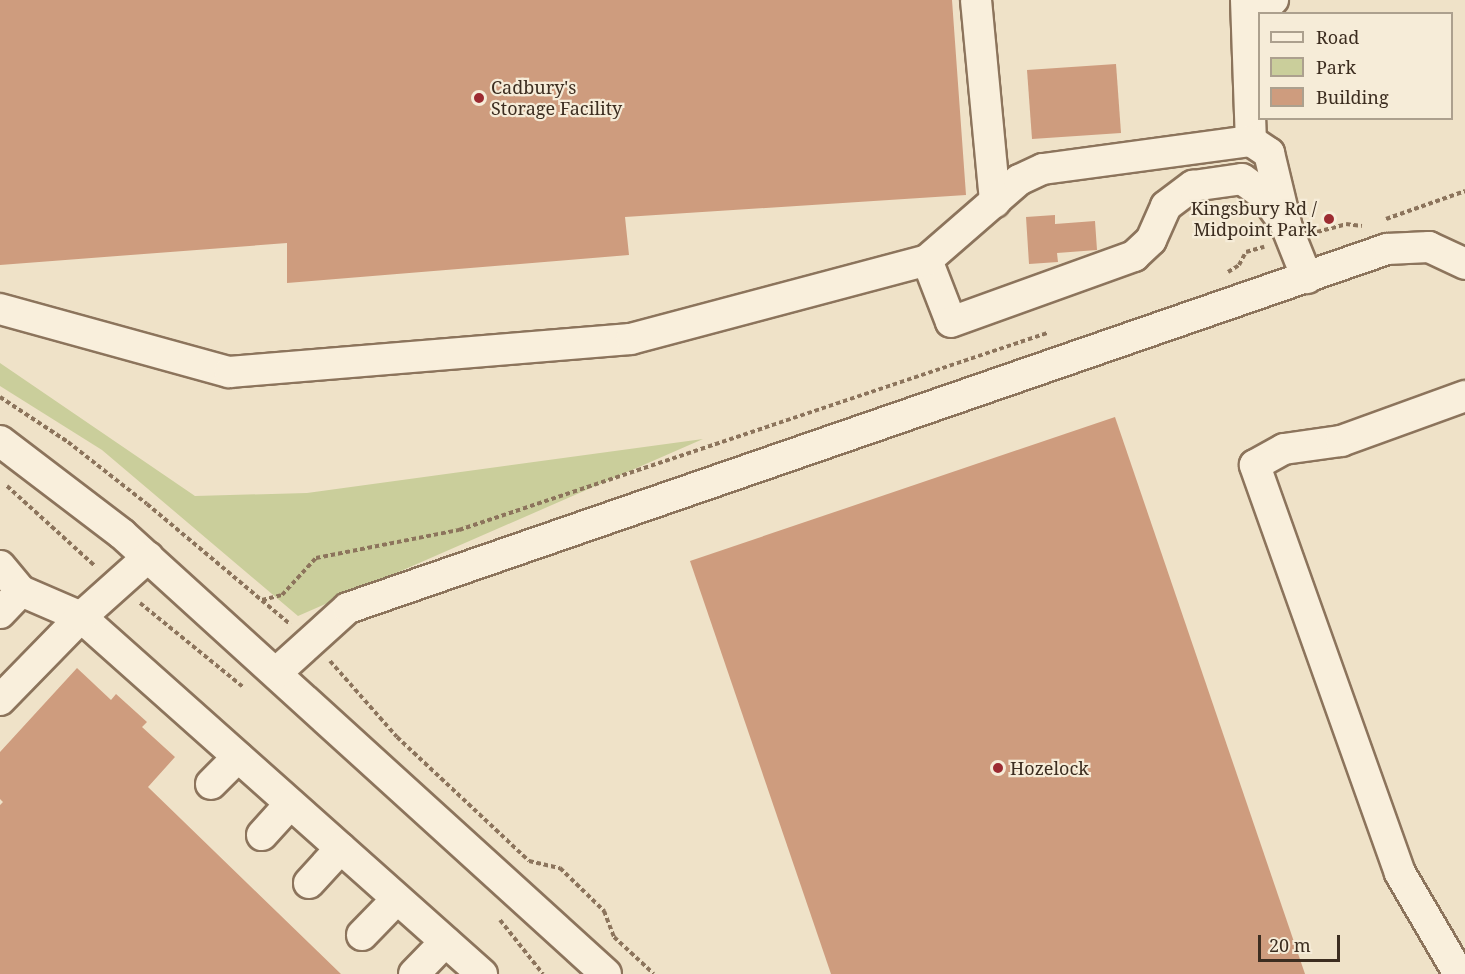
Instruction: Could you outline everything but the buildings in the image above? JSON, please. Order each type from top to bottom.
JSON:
[{"type":"lane","points":[[976,0],[995,202]]},
{"type":"lane","points":[[1251,141],[1247,11],[1273,0]]},
{"type":"lane","points":[[0,309],[229,372],[631,339],[927,260],[1019,180],[1043,169],[1251,141],[1269,153],[1289,233],[1307,278]]},
{"type":"lane","points":[[927,260],[951,322],[1134,256],[1151,240],[1166,206],[1193,186],[1242,179],[1264,195],[1289,233]]},
{"type":"lane","points":[[276,674],[348,608],[1387,249],[1429,247],[1464,260]]},
{"type":"lane","points":[[1459,974],[1400,873],[1255,465],[1284,448],[1341,441],[1465,396]]},
{"type":"lane","points":[[0,441],[43,470],[148,557],[601,972]]},
{"type":"lane","points":[[0,700],[81,618],[148,557]]},
{"type":"lane","points":[[0,566],[21,591],[81,618],[482,974]]},
{"type":"lane","points":[[0,613],[21,591]]},
{"type":"lane","points":[[211,784],[238,757]]},
{"type":"lane","points":[[262,835],[290,804]]},
{"type":"lane","points":[[309,883],[341,848]]},
{"type":"lane","points":[[362,934],[397,899]]},
{"type":"lane","points":[[414,974],[445,942]]},
{"type":"path","points":[[1375,222],[1465,191]]},
{"type":"path","points":[[1223,274],[1239,265],[1246,252],[1289,233],[1346,224],[1364,226]]},
{"type":"path","points":[[262,600],[282,595],[316,558],[459,530],[1055,330]]},
{"type":"path","points":[[0,397],[68,442],[310,642],[344,674],[360,700],[396,737],[529,861],[560,868],[604,911],[614,937],[654,974]]},
{"type":"path","points":[[0,479],[118,584],[250,692]]},
{"type":"path","points":[[496,915],[543,974]]},
{"type":"green space","points":[[0,363],[195,496],[307,493],[703,439],[298,616],[102,450],[0,386]]},
{"type":"place","name":"Cadbury's Storage Facility","points":[[479,98]]},
{"type":"place","name":"Kingsbury Rd / Midpoint Park","points":[[1329,219]]},
{"type":"place","name":"Hozelock","points":[[998,768]]}]
